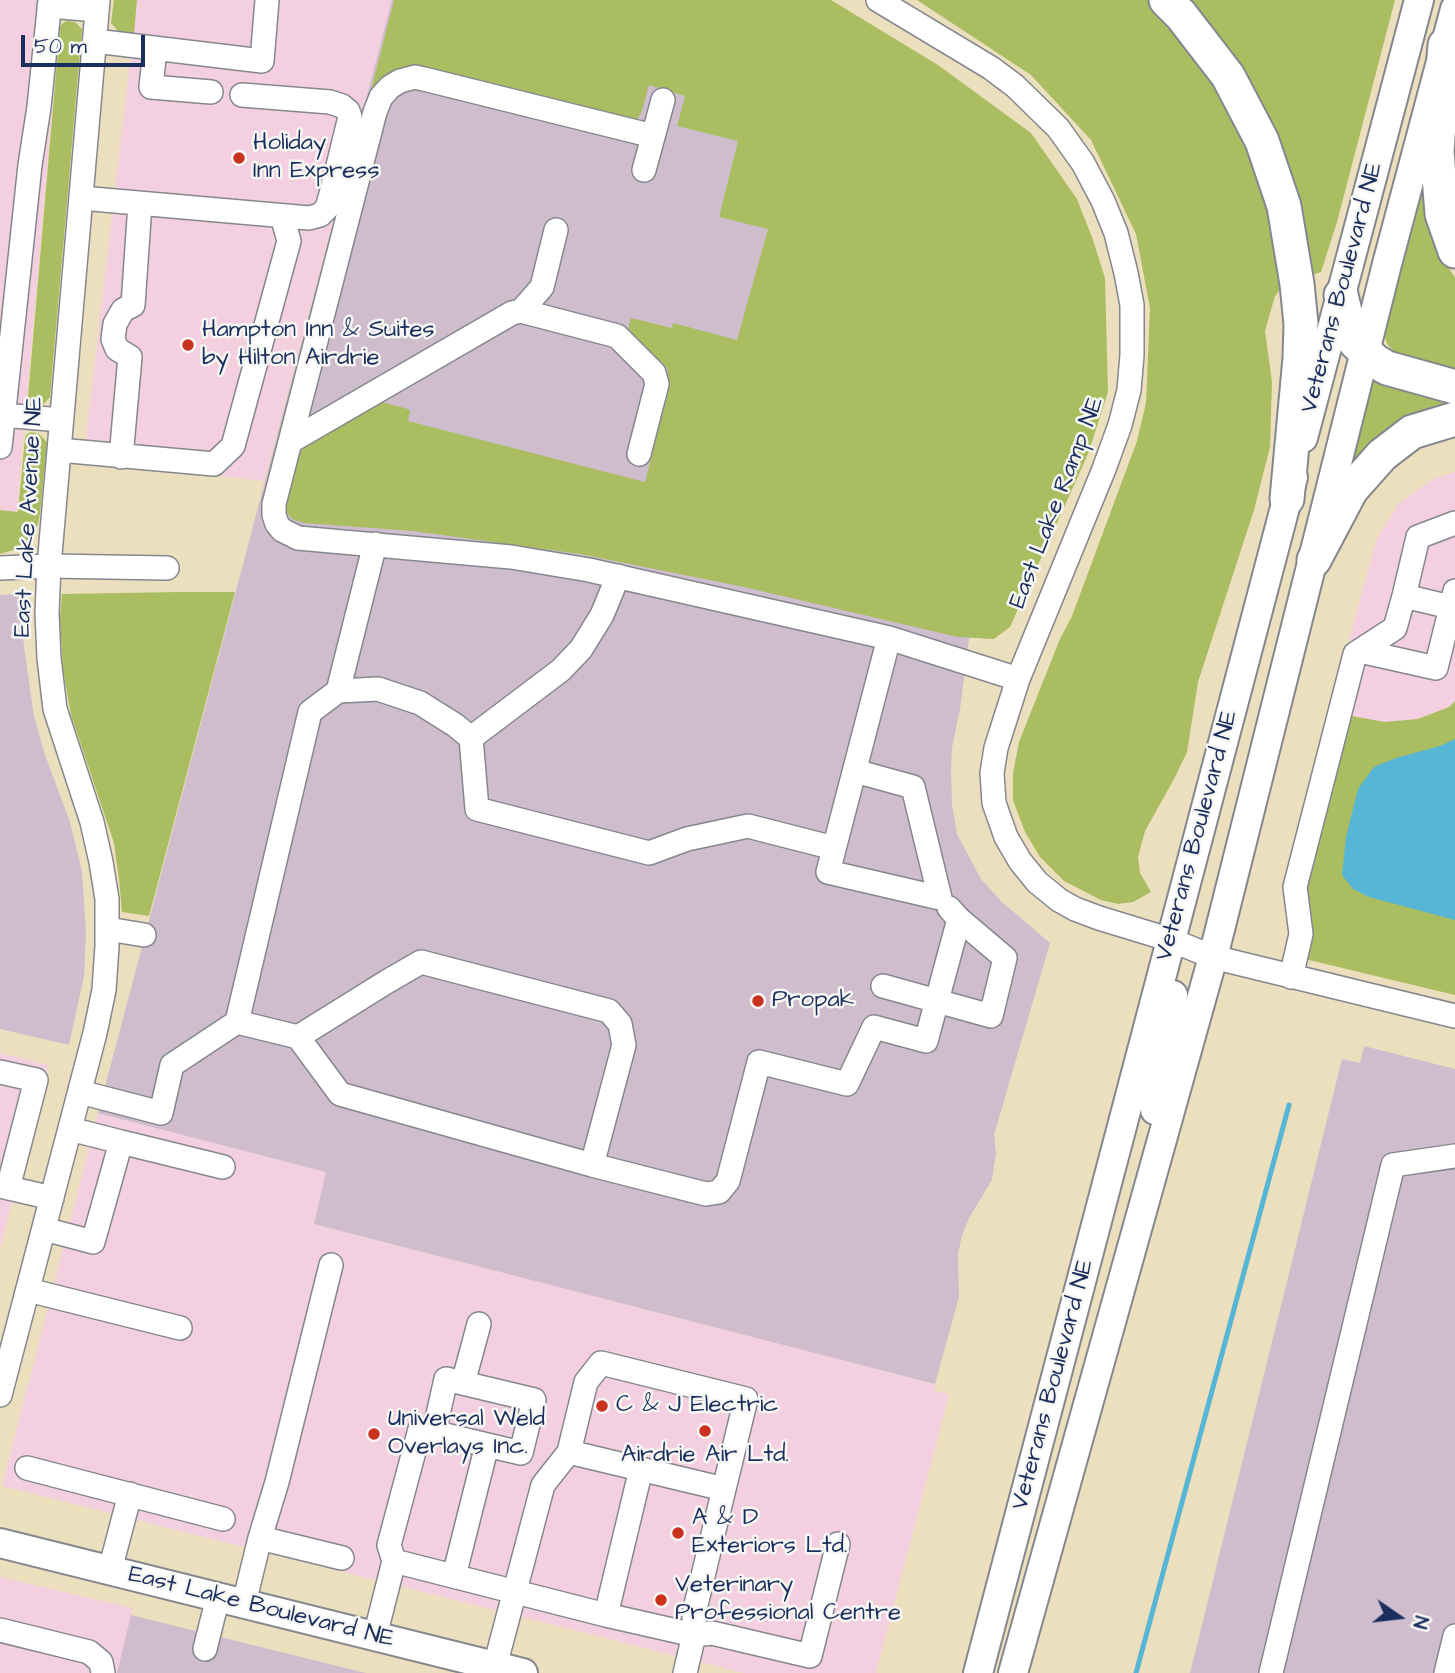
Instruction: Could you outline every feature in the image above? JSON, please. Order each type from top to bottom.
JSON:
[{"type":"highway","points":[[1166,0],[1181,15],[1228,76],[1262,141],[1284,206],[1301,324],[1287,499]]},
{"type":"highway","points":[[1445,45],[1437,152],[1442,214],[1455,251]]},
{"type":"highway","points":[[1341,295],[1355,342],[1365,353],[1387,368],[1455,387]]},
{"type":"highway","points":[[1314,560],[1351,490],[1382,455],[1412,432],[1455,419]]},
{"type":"main road","name":"Veterans Boulevard NE","points":[[977,1666],[1419,0]]},
{"type":"main road","name":"Veterans Boulevard NE","points":[[1013,1673],[1213,957],[1365,353],[1455,9]]},
{"type":"main road","points":[[1136,1234],[1177,967],[1171,940]]},
{"type":"main road","name":"East Lake Boulevard NE","points":[[0,1542],[523,1673]]},
{"type":"street","points":[[81,198],[309,218],[320,215],[327,208],[350,117],[342,106],[330,102],[251,95],[262,61],[267,0]]},
{"type":"street","name":"East Lake Ramp NE","points":[[878,0],[991,68],[1015,86],[1058,128],[1083,163],[1103,201],[1116,233],[1132,305],[1129,390],[1120,425],[1018,679],[996,748],[992,774],[994,803],[1006,837],[1037,882],[1059,900],[1076,909],[1171,940],[1213,957],[1455,1016]]},
{"type":"street","points":[[0,447],[50,3],[98,5]]},
{"type":"street","name":"East Lake Avenue NE","points":[[0,1395],[80,1092],[104,990],[107,899],[92,822],[55,709],[47,612],[61,420],[98,5]]},
{"type":"street","points":[[95,41],[262,61]]},
{"type":"street","points":[[155,49],[151,87],[211,92]]},
{"type":"street","points":[[653,136],[415,78],[400,81],[381,97],[274,504],[274,516],[282,530],[298,538],[511,557],[589,570],[888,638],[1018,679]]},
{"type":"street","points":[[644,170],[663,100]]},
{"type":"street","points":[[121,457],[130,357],[117,349],[113,339],[114,324],[123,310],[134,305],[140,204]]},
{"type":"street","points":[[59,450],[214,464],[233,446],[289,241],[282,216]]},
{"type":"street","points":[[521,312],[542,287],[556,230]]},
{"type":"street","points":[[290,441],[512,313],[521,312],[617,336],[654,373],[657,384],[639,454]]},
{"type":"street","points":[[3,415],[61,420]]},
{"type":"street","points":[[1388,657],[1418,537],[1455,523]]},
{"type":"street","points":[[338,691],[375,544]]},
{"type":"street","points":[[0,568],[167,568]]},
{"type":"street","points":[[471,738],[561,670],[582,649],[602,615],[618,576]]},
{"type":"street","points":[[1360,651],[1436,668],[1454,602],[1404,596]]},
{"type":"street","points":[[1291,977],[1301,934],[1294,887],[1355,654],[1395,628]]},
{"type":"street","points":[[888,638],[828,872],[940,898]]},
{"type":"street","points":[[80,1092],[161,1113],[172,1066],[237,1023],[310,712],[338,691],[378,689],[420,703],[456,725],[471,738],[477,809],[649,853],[687,839],[748,826],[834,848]]},
{"type":"street","points":[[855,771],[913,787],[940,898],[959,919],[1005,958],[991,1016],[883,986]]},
{"type":"street","points":[[237,1023],[299,1037],[340,1094],[706,1194],[719,1192],[728,1181],[759,1062],[847,1084],[874,1027],[926,1041],[959,919]]},
{"type":"street","points":[[108,929],[144,935]]},
{"type":"street","points":[[299,1037],[421,962],[609,1011],[620,1024],[624,1045],[592,1165]]},
{"type":"street","points":[[0,1072],[36,1080],[4,1187],[52,1198]]},
{"type":"street","points":[[70,1129],[223,1167]]},
{"type":"street","points":[[44,1229],[93,1242],[121,1142]]},
{"type":"street","points":[[1270,1673],[1393,1165],[1455,1156]]},
{"type":"street","points":[[205,1649],[260,1538],[277,1482],[331,1265]]},
{"type":"street","points":[[28,1290],[180,1328]]},
{"type":"street","points":[[463,1383],[479,1324]]},
{"type":"street","points":[[495,1666],[543,1485],[569,1452],[586,1382],[601,1363],[746,1399],[694,1613],[694,1635],[685,1673]]},
{"type":"street","points":[[434,1432],[446,1379],[534,1400],[521,1453]]},
{"type":"street","points":[[375,1636],[394,1561],[389,1545],[420,1429],[521,1453],[543,1485]]},
{"type":"street","points":[[454,1576],[487,1445]]},
{"type":"street","points":[[569,1452],[724,1489]]},
{"type":"street","points":[[27,1468],[223,1519]]},
{"type":"street","points":[[606,1615],[641,1469]]},
{"type":"street","points":[[110,1570],[130,1494]]},
{"type":"street","points":[[260,1538],[342,1558]]},
{"type":"street","points":[[394,1561],[606,1615],[694,1635],[712,1633],[810,1656],[838,1544]]},
{"type":"street","points":[[0,1630],[89,1652],[102,1662],[103,1673]]},
{"type":"street","points":[[1446,1673],[1455,1636]]},
{"type":"shaded area","points":[[0,0],[62,0],[15,531],[0,529]]},
{"type":"shaded area","points":[[136,0],[392,0],[264,481],[83,462]]},
{"type":"shaded area","points":[[392,0],[777,0],[973,607],[960,709],[952,748],[952,804],[957,834],[981,879],[1001,901],[1050,943],[994,1135],[996,1153],[992,1180],[962,1235],[958,1254],[959,1297],[935,1384],[314,1224],[326,1172],[98,1113]]},
{"type":"shaded area","points":[[1455,472],[1455,701],[1449,707],[1418,719],[1385,722],[1346,715],[1330,709],[1377,538],[1400,502],[1435,478]]},
{"type":"shaded area","points":[[19,594],[34,716],[45,755],[70,822],[82,872],[86,932],[84,976],[69,1045],[0,1029],[0,595]]},
{"type":"shaded area","points":[[1364,1046],[1455,1069],[1455,1673],[1190,1673],[1342,1059],[1360,1063]]},
{"type":"shaded area","points":[[0,1053],[48,1065],[0,1249]]},
{"type":"shaded area","points":[[98,1113],[327,1172],[314,1224],[935,1384],[934,1390],[949,1395],[876,1673],[744,1673],[2,1486]]},
{"type":"shaded area","points":[[0,1577],[133,1608],[117,1673],[0,1673]]},
{"type":"shaded area","points":[[131,1615],[366,1673],[117,1673]]},
{"type":"green space","points":[[114,0],[137,0],[134,33],[119,32],[111,23]]},
{"type":"green space","points":[[394,0],[831,0],[938,65],[1031,133],[1077,199],[1105,278],[1108,392],[1088,454],[1010,627],[994,639],[958,637],[744,587],[580,554],[413,531],[304,523],[292,519],[286,512],[286,498],[292,473],[302,450],[311,441],[378,401],[408,409],[408,421],[645,482],[670,385],[667,368],[628,329],[631,318],[672,328],[673,323],[737,340],[768,229],[719,217],[738,141],[677,126],[685,96],[649,85],[642,111],[637,120],[631,121],[432,70],[370,94]]},
{"type":"green space","points":[[917,0],[1151,0],[1213,78],[1258,166],[1288,280],[1275,296],[1265,331],[1272,382],[1270,447],[1254,510],[1198,682],[1187,752],[1145,831],[1138,857],[1140,873],[1151,892],[1133,902],[1118,904],[1101,900],[1064,881],[1040,857],[1025,832],[1013,800],[1013,773],[1019,742],[1060,639],[1072,616],[1137,441],[1146,403],[1150,308],[1136,234],[1091,140],[1031,75]]},
{"type":"green space","points":[[1184,0],[1395,0],[1337,222],[1321,272],[1310,276]]},
{"type":"green space","points":[[66,21],[75,22],[82,29],[50,397],[42,406],[36,407],[30,405],[28,397],[60,27]]},
{"type":"green space","points":[[1424,181],[1446,263],[1455,278],[1455,373],[1400,358],[1387,344],[1384,334]]},
{"type":"green space","points":[[1375,374],[1455,396],[1455,409],[1352,465]]},
{"type":"green space","points":[[31,432],[39,434],[47,442],[37,527],[17,549],[0,554],[0,510],[18,512],[25,438]]},
{"type":"green space","points":[[235,592],[149,916],[122,912],[114,843],[71,715],[63,670],[60,618],[62,594]]},
{"type":"green space","points":[[1455,701],[1455,995],[1284,954],[1346,715],[1385,722],[1418,719],[1449,707]]},
{"type":"water","points":[[1455,739],[1455,920],[1369,897],[1353,889],[1342,875],[1346,837],[1358,789],[1374,767]]},
{"type":"waterway","points":[[1136,1673],[1289,1105]]},
{"type":"place","name":"Holiday Inn Express","points":[[239,158]]},
{"type":"place","name":"Hampton Inn & Suites by Hilton Airdrie","points":[[188,345]]},
{"type":"place","name":"Propak","points":[[758,1001]]},
{"type":"place","name":"C & J Electric","points":[[602,1406]]},
{"type":"place","name":"Airdrie Air Ltd.","points":[[705,1431]]},
{"type":"place","name":"Universal Weld Overlays Inc.","points":[[374,1434]]},
{"type":"place","name":"A & D Exteriors Ltd.","points":[[678,1533]]},
{"type":"place","name":"Veterinary Professional Centre","points":[[661,1600]]}]
